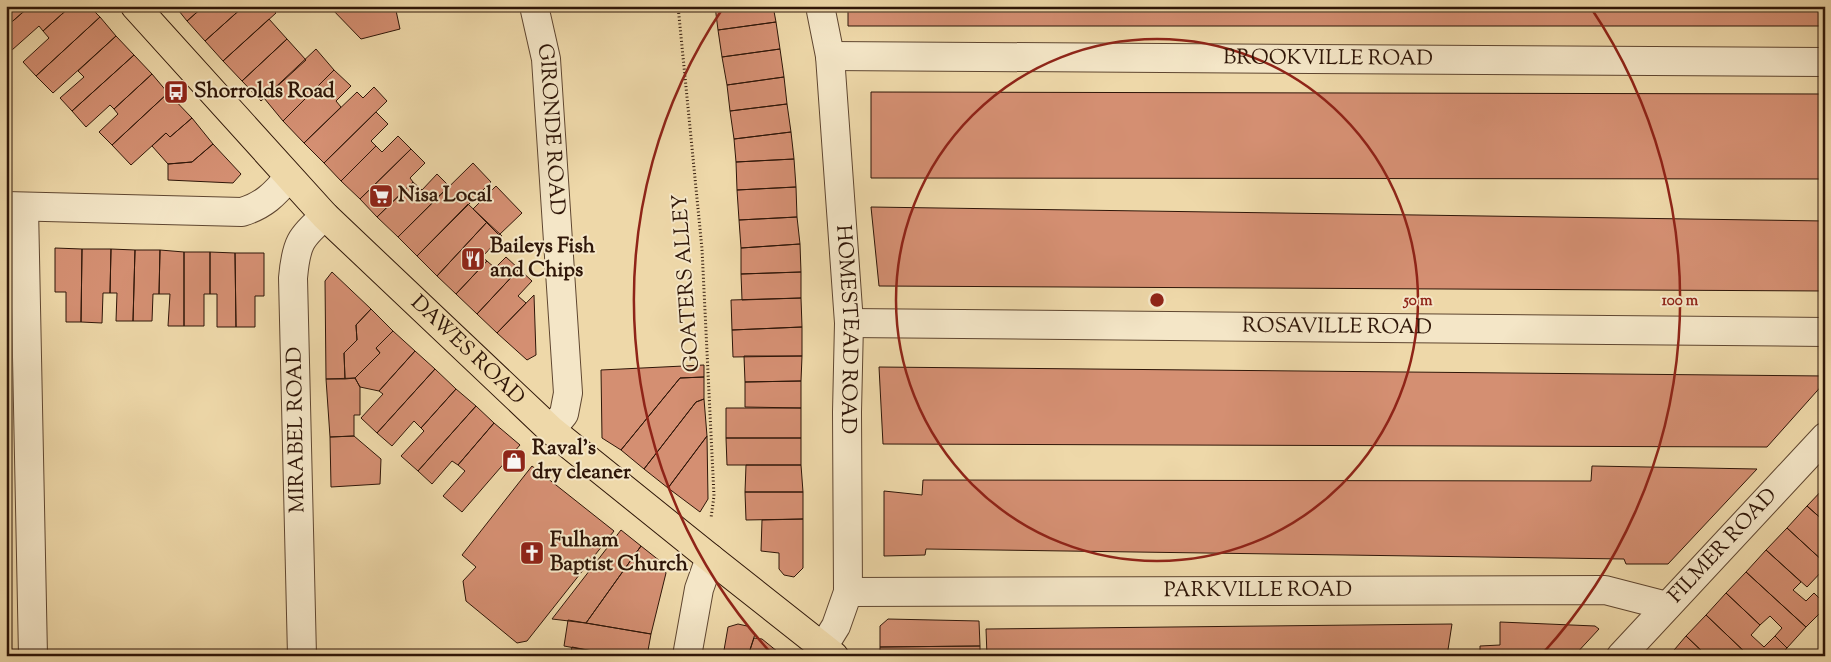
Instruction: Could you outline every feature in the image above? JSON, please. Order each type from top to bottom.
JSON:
[{"type":"main road","name":"DAWES ROAD","points":[[134,6],[325,216],[552,430],[829,652]]},
{"type":"street","name":"GIRONDE ROAD","points":[[534,6],[546,59],[568,393],[564,414],[552,430]]},
{"type":"street","name":"HOMESTEAD ROAD","points":[[820,6],[830,56],[849,323],[847,412],[848,592],[829,652]]},
{"type":"street","name":"BROOKVILLE ROAD","points":[[830,56],[1825,62]]},
{"type":"street","points":[[33,656],[15,207],[242,212],[257,207],[274,195],[289,177]]},
{"type":"street","name":"MIRABEL ROAD","points":[[302,656],[293,278],[295,254],[306,232],[325,216]]},
{"type":"street","name":"ROSAVILLE ROAD","points":[[849,323],[1825,332]]},
{"type":"street","name":"FILMER ROAD","points":[[1621,656],[1825,437]]},
{"type":"street","points":[[687,656],[699,590],[710,558]]},
{"type":"street","name":"PARKVILLE ROAD","points":[[848,592],[1605,590],[1667,606]]},
{"type":"path","name":"GOATERS ALLEY","points":[[678,6],[702,249],[714,496],[711,518],[710,558]]},
{"type":"building","points":[[6,6],[30,6],[6,27]]},
{"type":"building","points":[[30,6],[71,6],[43,31],[39,26],[12,50],[6,44],[6,27]]},
{"type":"building","points":[[71,6],[89,6],[100,17],[36,76],[23,62],[49,38],[43,31]]},
{"type":"building","points":[[175,6],[204,6],[187,21]]},
{"type":"building","points":[[204,6],[244,6],[205,41],[187,21]]},
{"type":"building","points":[[244,6],[270,6],[276,13],[223,61],[205,41]]},
{"type":"building","points":[[329,6],[395,6],[400,29],[361,39]]},
{"type":"building","points":[[715,6],[773,6],[776,22],[718,30]]},
{"type":"building","points":[[848,6],[1825,6],[1825,26],[848,26]]},
{"type":"building","points":[[100,17],[116,36],[53,93],[36,76]]},
{"type":"building","points":[[269,19],[287,39],[242,81],[223,61]]},
{"type":"building","points":[[776,22],[780,49],[722,57],[718,30]]},
{"type":"building","points":[[116,36],[134,55],[72,111],[60,98],[84,77],[78,71]]},
{"type":"building","points":[[287,39],[306,60],[261,101],[242,81]]},
{"type":"building","points":[[316,49],[334,70],[283,121],[264,98]]},
{"type":"building","points":[[780,49],[784,77],[727,85],[722,57]]},
{"type":"building","points":[[134,55],[152,74],[114,109],[110,105],[86,127],[72,111]]},
{"type":"building","points":[[334,70],[351,86],[336,101],[341,107],[304,143],[283,121]]},
{"type":"building","points":[[152,74],[168,93],[112,145],[99,132],[118,114],[114,109]]},
{"type":"building","points":[[784,77],[787,104],[730,111],[727,85]]},
{"type":"building","points":[[374,87],[387,101],[324,163],[304,143],[357,92],[363,98]]},
{"type":"building","points":[[871,92],[1825,94],[1825,179],[871,178]]},
{"type":"building","points":[[168,93],[192,118],[170,137],[166,133],[131,165],[112,145]]},
{"type":"building","points":[[787,104],[791,132],[734,139],[730,111]]},
{"type":"building","points":[[376,112],[388,124],[371,141],[376,146],[341,181],[324,163]]},
{"type":"building","points":[[192,118],[213,144],[192,162],[168,164],[152,146],[166,133],[170,137]]},
{"type":"building","points":[[791,132],[794,159],[736,162],[734,139]]},
{"type":"building","points":[[398,136],[411,149],[360,199],[341,181],[376,146],[382,152]]},
{"type":"building","points":[[213,144],[241,174],[233,183],[168,180],[168,164],[192,162]]},
{"type":"building","points":[[411,149],[425,163],[410,178],[413,182],[377,217],[360,199]]},
{"type":"building","points":[[794,159],[796,187],[737,190],[736,162]]},
{"type":"building","points":[[473,163],[491,182],[417,256],[398,237]]},
{"type":"building","points":[[437,174],[449,186],[398,237],[377,217],[413,182],[422,190]]},
{"type":"building","points":[[496,186],[522,213],[499,235],[473,209]]},
{"type":"building","points":[[796,187],[797,217],[739,220],[737,190]]},
{"type":"building","points":[[468,204],[487,222],[437,276],[417,256]]},
{"type":"building","points":[[871,207],[1825,221],[1825,291],[879,286]]},
{"type":"building","points":[[797,217],[800,244],[741,248],[739,220]]},
{"type":"building","points":[[487,222],[502,236],[482,257],[487,261],[456,294],[437,276]]},
{"type":"building","points":[[800,244],[801,272],[741,274],[741,248]]},
{"type":"building","points":[[55,248],[82,249],[81,322],[66,322],[66,292],[55,292]]},
{"type":"building","points":[[82,249],[111,249],[110,293],[103,293],[102,323],[81,322]]},
{"type":"building","points":[[111,249],[135,250],[133,321],[116,321],[117,293],[110,293]]},
{"type":"building","points":[[135,250],[160,250],[159,294],[153,294],[152,321],[133,321]]},
{"type":"building","points":[[160,250],[184,252],[184,326],[168,326],[170,294],[159,294]]},
{"type":"building","points":[[184,252],[210,252],[210,294],[204,294],[204,326],[184,326]]},
{"type":"building","points":[[210,252],[235,253],[236,327],[217,327],[217,294],[210,294]]},
{"type":"building","points":[[235,253],[264,253],[264,296],[255,296],[255,327],[236,327]]},
{"type":"building","points":[[506,257],[519,269],[477,314],[456,294],[487,261],[495,268]]},
{"type":"building","points":[[519,269],[532,281],[518,296],[526,303],[497,333],[477,314]]},
{"type":"building","points":[[332,272],[371,309],[356,325],[357,340],[344,353],[345,379],[326,379],[325,281]]},
{"type":"building","points":[[801,272],[801,298],[742,300],[741,274]]},
{"type":"building","points":[[534,295],[536,355],[527,360],[497,333]]},
{"type":"building","points":[[801,298],[802,327],[732,330],[731,300]]},
{"type":"building","points":[[371,309],[393,331],[376,348],[380,353],[355,378],[345,379],[344,353],[357,340],[356,325]]},
{"type":"building","points":[[802,327],[802,356],[733,357],[732,330]]},
{"type":"building","points":[[393,331],[415,351],[379,391],[360,387],[355,378],[380,353],[376,348]]},
{"type":"building","points":[[415,351],[435,369],[377,433],[361,418],[383,394],[379,391]]},
{"type":"building","points":[[744,356],[802,356],[801,381],[745,382]]},
{"type":"building","points":[[704,365],[704,377],[680,378],[621,450],[602,438],[601,370]]},
{"type":"building","points":[[879,367],[1825,376],[1825,382],[1767,447],[883,444]]},
{"type":"building","points":[[435,369],[456,389],[421,428],[414,421],[392,446],[377,433]]},
{"type":"building","points":[[704,377],[704,399],[696,402],[644,469],[621,450],[680,378]]},
{"type":"building","points":[[355,378],[360,387],[360,415],[354,415],[354,436],[330,437],[326,379]]},
{"type":"building","points":[[801,381],[801,408],[745,407],[745,382]]},
{"type":"building","points":[[456,389],[476,406],[418,471],[401,456],[424,431],[421,428]]},
{"type":"building","points":[[704,399],[707,436],[668,488],[644,469],[696,402]]},
{"type":"building","points":[[476,406],[494,423],[458,465],[452,461],[432,484],[418,471]]},
{"type":"building","points":[[726,408],[801,408],[801,438],[726,438]]},
{"type":"building","points":[[494,423],[520,445],[462,512],[443,496],[465,471],[458,465]]},
{"type":"building","points":[[354,436],[381,459],[380,484],[331,487],[330,437]]},
{"type":"building","points":[[707,436],[708,499],[700,512],[668,488]]},
{"type":"building","points":[[726,438],[801,438],[801,465],[727,465]]},
{"type":"building","points":[[746,465],[801,465],[803,492],[745,492]]},
{"type":"building","points":[[532,466],[614,531],[527,641],[517,643],[466,601],[463,581],[476,567],[462,555]]},
{"type":"building","points":[[1592,466],[1757,469],[1668,564],[1626,564],[1624,559],[926,549],[925,555],[884,556],[884,491],[922,495],[923,480],[1591,481]]},
{"type":"building","points":[[1825,487],[1825,522],[1807,506]]},
{"type":"building","points":[[745,492],[803,492],[803,519],[746,520]]},
{"type":"building","points":[[1807,506],[1825,522],[1825,563],[1787,528]]},
{"type":"building","points":[[803,519],[803,568],[794,577],[784,575],[779,569],[779,553],[761,551],[762,520]]},
{"type":"building","points":[[1787,528],[1825,563],[1825,568],[1807,587],[1766,550]]},
{"type":"building","points":[[621,530],[641,546],[586,623],[552,619]]},
{"type":"building","points":[[641,546],[660,561],[666,573],[651,634],[586,623]]},
{"type":"building","points":[[1766,550],[1801,582],[1793,590],[1806,601],[1814,593],[1822,601],[1820,613],[1806,627],[1746,572]]},
{"type":"building","points":[[1746,572],[1806,627],[1787,648],[1775,636],[1782,628],[1770,616],[1760,625],[1726,593]]},
{"type":"building","points":[[1726,593],[1760,625],[1751,635],[1764,647],[1775,636],[1787,648],[1780,656],[1749,656],[1706,615]]},
{"type":"building","points":[[1706,615],[1749,656],[1707,656],[1686,636]]},
{"type":"building","points":[[888,619],[979,621],[980,646],[880,647],[880,626]]},
{"type":"building","points":[[568,620],[651,634],[647,656],[619,656],[564,646]]},
{"type":"building","points":[[1500,622],[1595,626],[1599,629],[1574,656],[1480,656],[1480,646],[1500,645]]},
{"type":"building","points":[[738,624],[747,626],[755,634],[748,656],[723,656],[728,627]]},
{"type":"building","points":[[1452,624],[1447,656],[987,656],[986,629]]},
{"type":"building","points":[[1686,636],[1707,656],[1669,656]]},
{"type":"building","points":[[754,638],[762,639],[783,656],[748,656]]},
{"type":"building","points":[[980,646],[980,656],[887,656],[880,650],[880,647]]},
{"type":"building","points":[[572,647],[619,656],[570,656]]},
{"type":"place","name":"Shorrolds Road","points":[[176,92]]},
{"type":"place","name":"Nisa Local","points":[[381,196]]},
{"type":"place","name":"Baileys Fish and Chips","points":[[473,259]]},
{"type":"place","name":"Raval's dry cleaner","points":[[514,461]]},
{"type":"place","name":"Fulham Baptist Church","points":[[532,553]]}]
